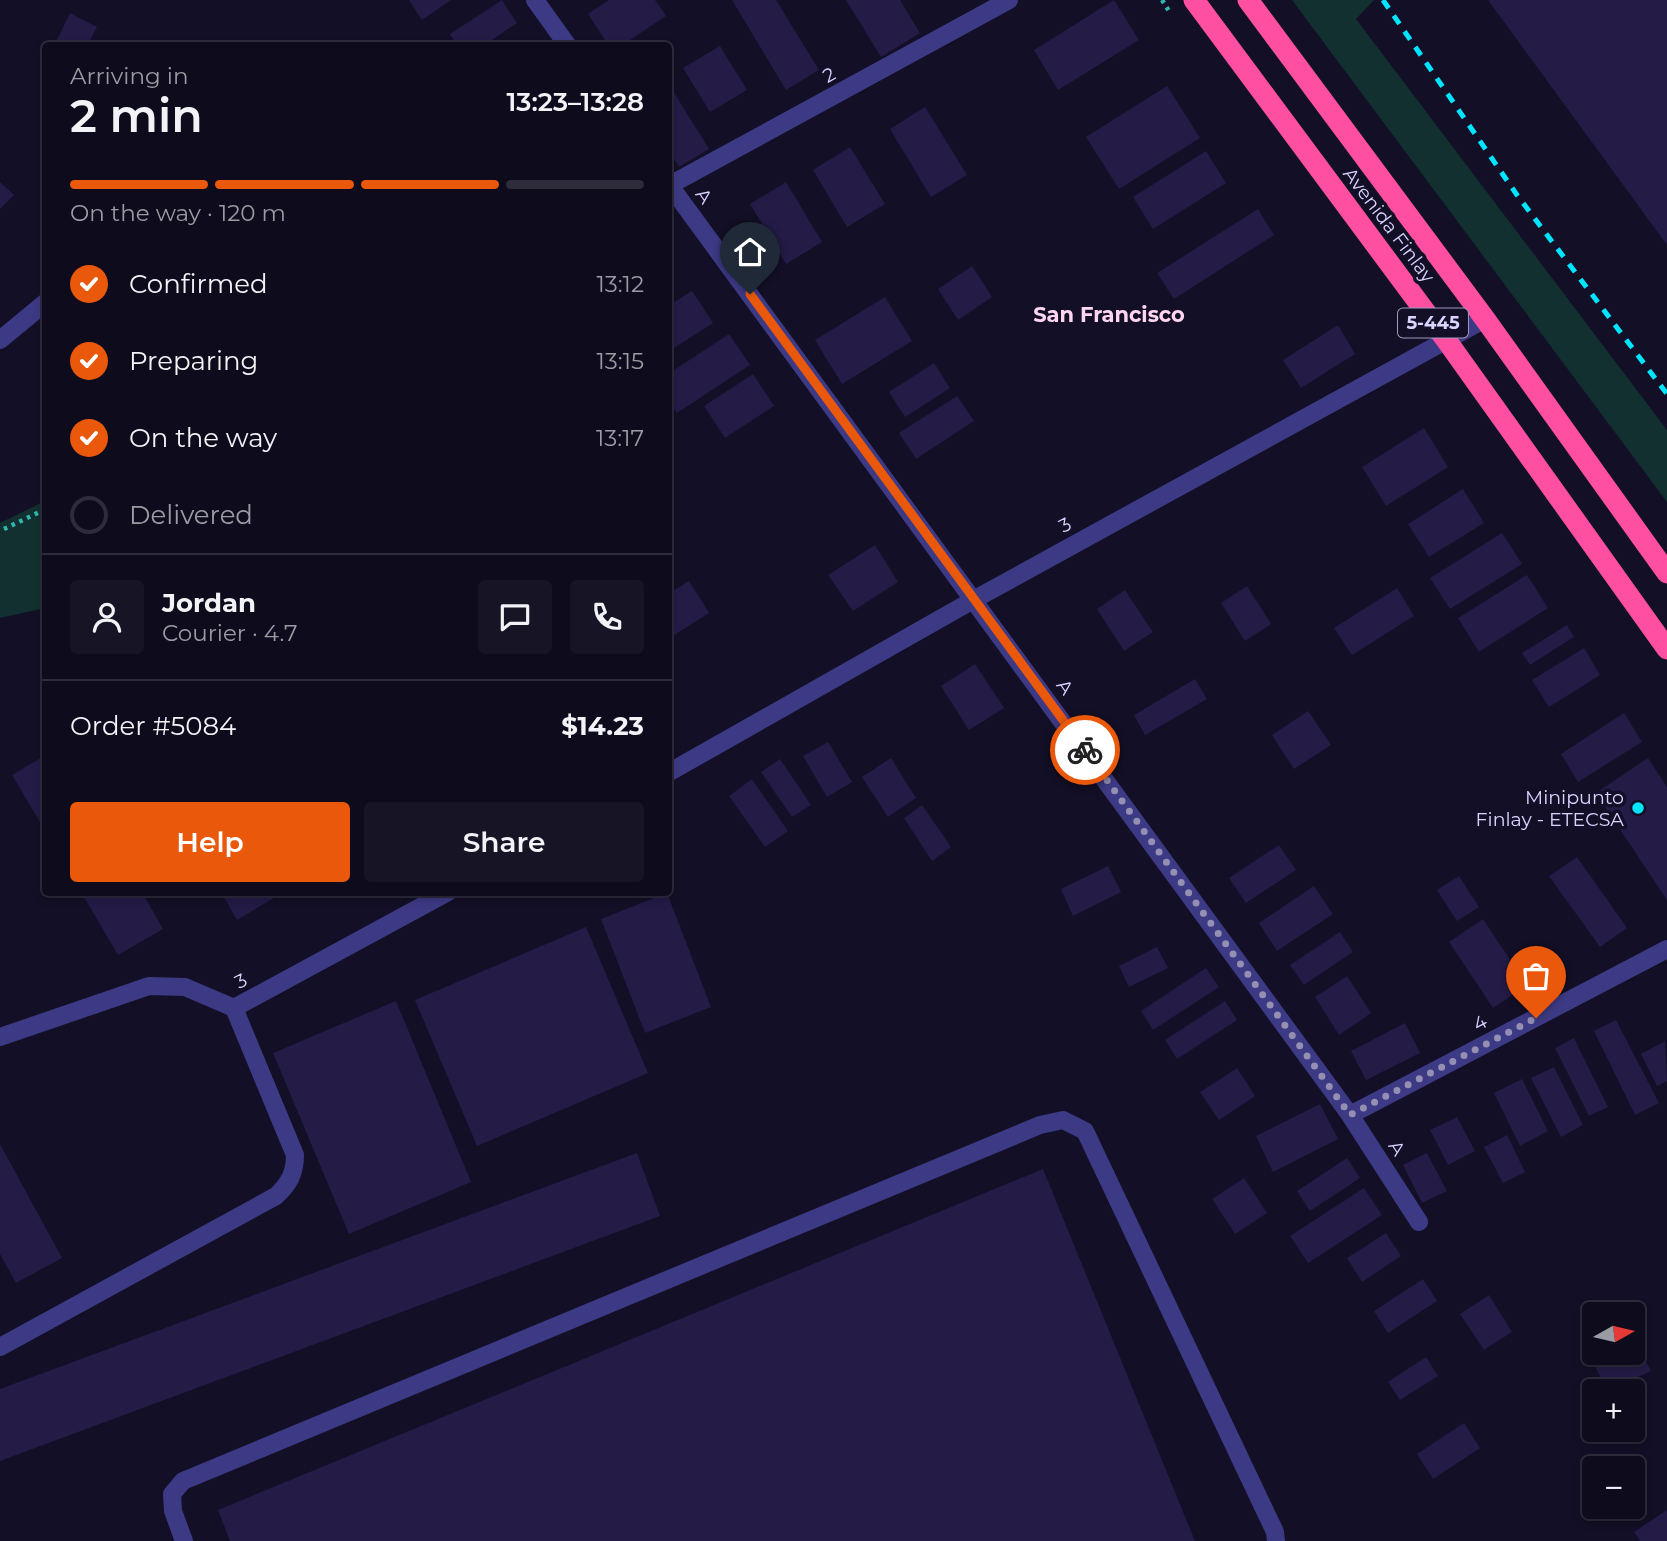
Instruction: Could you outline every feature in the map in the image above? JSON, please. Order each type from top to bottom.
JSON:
[{"type":"highway","name":"Avenida Finlay","points":[[1194,0],[1447,341],[1667,649]]},
{"type":"highway","name":"Avenida Finlay","points":[[1248,0],[1485,319],[1667,573]]},
{"type":"street","points":[[535,0],[565,42]]},
{"type":"street","name":"2","points":[[672,183],[1009,0]]},
{"type":"street","name":"A","points":[[672,189],[975,599],[1350,1115],[1419,1222]]},
{"type":"street","points":[[0,340],[42,305]]},
{"type":"street","name":"3","points":[[672,771],[975,599],[1485,319]]},
{"type":"street","name":"3","points":[[0,1037],[149,986],[185,987],[234,1008],[441,896]]},
{"type":"street","name":"4","points":[[1350,1115],[1667,949]]},
{"type":"street","points":[[0,1346],[276,1196],[288,1186],[295,1165],[295,1155],[234,1008]]},
{"type":"street","points":[[184,1541],[173,1511],[172,1494],[183,1481],[1027,1130],[1063,1120],[1085,1131],[1278,1538]]},
{"type":"path","points":[[4,529],[42,511]]},
{"type":"green space","points":[[1292,0],[1374,0],[1356,19],[1667,430],[1667,502]]},
{"type":"green space","points":[[42,502],[42,609],[0,618],[0,523]]},
{"type":"building","points":[[409,0],[451,0],[422,20]]},
{"type":"building","points":[[502,0],[517,23],[489,42],[455,42],[450,34]]},
{"type":"building","points":[[609,0],[655,0],[666,16],[627,42],[606,42],[588,14]]},
{"type":"building","points":[[732,0],[776,0],[819,70],[786,90]]},
{"type":"building","points":[[846,0],[900,0],[920,33],[881,57]]},
{"type":"building","points":[[1114,0],[1139,40],[1058,90],[1034,50]]},
{"type":"building","points":[[1488,0],[1667,0],[1667,245]]},
{"type":"building","points":[[70,13],[97,27],[89,42],[56,42]]},
{"type":"building","points":[[720,46],[747,90],[710,112],[683,68]]},
{"type":"building","points":[[1167,86],[1200,138],[1119,189],[1086,137]]},
{"type":"building","points":[[672,89],[709,149],[679,167],[672,156]]},
{"type":"building","points":[[925,107],[967,175],[931,197],[890,129]]},
{"type":"building","points":[[850,147],[885,204],[847,227],[813,170]]},
{"type":"building","points":[[1206,151],[1226,183],[1153,229],[1133,197]]},
{"type":"building","points":[[0,182],[14,195],[0,209]]},
{"type":"building","points":[[786,182],[822,242],[786,264],[750,204]]},
{"type":"building","points":[[1258,209],[1274,235],[1174,299],[1157,273]]},
{"type":"building","points":[[972,266],[992,297],[958,320],[938,289]]},
{"type":"building","points":[[692,291],[713,323],[672,349],[672,304]]},
{"type":"building","points":[[885,297],[912,341],[842,384],[815,340]]},
{"type":"building","points":[[1338,325],[1355,354],[1301,388],[1283,360]]},
{"type":"building","points":[[729,334],[750,365],[677,413],[672,406],[672,371]]},
{"type":"building","points":[[934,363],[950,388],[905,417],[889,392]]},
{"type":"building","points":[[753,374],[774,406],[725,438],[704,406]]},
{"type":"building","points":[[957,396],[974,421],[916,459],[899,433]]},
{"type":"building","points":[[1424,428],[1448,467],[1386,506],[1362,467]]},
{"type":"building","points":[[1463,489],[1484,523],[1429,557],[1408,524]]},
{"type":"building","points":[[1502,533],[1522,564],[1450,609],[1430,578]]},
{"type":"building","points":[[875,545],[898,582],[853,611],[828,575]]},
{"type":"building","points":[[1527,575],[1548,608],[1479,652],[1458,618]]},
{"type":"building","points":[[689,581],[709,613],[672,636],[672,592]]},
{"type":"building","points":[[1247,586],[1271,624],[1245,641],[1221,603]]},
{"type":"building","points":[[1397,588],[1414,616],[1352,655],[1334,628]]},
{"type":"building","points":[[1125,590],[1153,632],[1124,651],[1097,609]]},
{"type":"building","points":[[1567,625],[1574,637],[1530,665],[1522,653]]},
{"type":"building","points":[[1584,648],[1600,675],[1549,707],[1532,680]]},
{"type":"building","points":[[975,664],[1004,708],[969,730],[941,686]]},
{"type":"building","points":[[1195,679],[1207,699],[1145,735],[1134,715]]},
{"type":"building","points":[[1308,711],[1331,745],[1294,769],[1272,735]]},
{"type":"building","points":[[1624,713],[1642,742],[1578,782],[1561,754]]},
{"type":"building","points":[[828,742],[852,782],[827,797],[803,756]]},
{"type":"building","points":[[42,757],[42,825],[12,775]]},
{"type":"building","points":[[891,758],[916,798],[888,817],[862,777]]},
{"type":"building","points":[[1648,758],[1667,787],[1667,900],[1596,793]]},
{"type":"building","points":[[780,759],[811,805],[792,817],[761,772]]},
{"type":"building","points":[[752,779],[788,831],[765,847],[729,796]]},
{"type":"building","points":[[922,805],[951,847],[932,861],[904,818]]},
{"type":"building","points":[[1279,845],[1296,870],[1246,903],[1229,878]]},
{"type":"building","points":[[1577,857],[1627,928],[1600,947],[1549,876]]},
{"type":"building","points":[[1108,866],[1121,892],[1073,916],[1061,889]]},
{"type":"building","points":[[1459,876],[1479,907],[1457,921],[1437,890]]},
{"type":"building","points":[[1314,886],[1333,914],[1277,951],[1259,923]]},
{"type":"building","points":[[83,896],[144,896],[163,929],[118,955]]},
{"type":"building","points":[[223,896],[277,896],[237,920]]},
{"type":"building","points":[[659,896],[668,896],[711,1007],[645,1033],[601,919]]},
{"type":"building","points":[[1483,919],[1527,985],[1493,1008],[1449,942]]},
{"type":"building","points":[[586,927],[648,1073],[477,1146],[415,1000]]},
{"type":"building","points":[[1340,932],[1353,952],[1304,985],[1290,965]]},
{"type":"building","points":[[1157,947],[1168,968],[1129,987],[1119,966]]},
{"type":"building","points":[[1206,968],[1219,987],[1153,1030],[1141,1011]]},
{"type":"building","points":[[1347,976],[1371,1013],[1339,1035],[1315,997]]},
{"type":"building","points":[[396,1001],[471,1182],[349,1234],[273,1053]]},
{"type":"building","points":[[1225,1001],[1237,1020],[1177,1059],[1165,1040]]},
{"type":"building","points":[[1616,1020],[1659,1103],[1635,1115],[1594,1031]]},
{"type":"building","points":[[1405,1023],[1420,1053],[1366,1080],[1351,1051]]},
{"type":"building","points":[[1574,1038],[1608,1107],[1589,1116],[1555,1048]]},
{"type":"building","points":[[1665,1041],[1667,1081],[1657,1086],[1641,1054]]},
{"type":"building","points":[[1554,1067],[1583,1125],[1561,1137],[1531,1078]]},
{"type":"building","points":[[1237,1068],[1255,1096],[1219,1120],[1200,1092]]},
{"type":"building","points":[[1522,1079],[1548,1131],[1520,1146],[1494,1093]]},
{"type":"building","points":[[1320,1104],[1338,1139],[1273,1172],[1256,1136]]},
{"type":"building","points":[[1457,1117],[1475,1151],[1448,1165],[1430,1130]]},
{"type":"building","points":[[1507,1135],[1525,1172],[1503,1183],[1484,1147]]},
{"type":"building","points":[[0,1144],[62,1258],[16,1283],[0,1254]]},
{"type":"building","points":[[637,1153],[660,1216],[0,1461],[0,1389]]},
{"type":"building","points":[[1427,1153],[1447,1191],[1422,1203],[1403,1165]]},
{"type":"building","points":[[1347,1158],[1360,1178],[1310,1211],[1297,1191]]},
{"type":"building","points":[[1043,1169],[1195,1541],[230,1541],[218,1510]]},
{"type":"building","points":[[1244,1178],[1267,1213],[1235,1234],[1212,1199]]},
{"type":"building","points":[[1364,1188],[1382,1215],[1308,1263],[1290,1236]]},
{"type":"building","points":[[1386,1233],[1401,1256],[1362,1282],[1347,1258]]},
{"type":"building","points":[[1423,1279],[1437,1301],[1388,1333],[1374,1311]]},
{"type":"building","points":[[1489,1295],[1512,1332],[1484,1350],[1460,1314]]},
{"type":"building","points":[[1426,1357],[1438,1376],[1400,1400],[1388,1382]]},
{"type":"building","points":[[1645,1360],[1651,1371],[1634,1379],[1602,1379],[1594,1365],[1645,1365]]},
{"type":"building","points":[[1464,1423],[1480,1448],[1433,1479],[1417,1454]]},
{"type":"building","points":[[1667,1510],[1667,1541],[1640,1541],[1634,1532]]},
{"type":"railway","points":[[1383,0],[1517,195],[1667,394]]},
{"type":"way so far","points":[[1085,750],[1350,1115],[1536,1018]]},
{"type":"place","name":"Minipunto Finlay - ETECSA","points":[[1638,808]]},
{"type":"district","name":"San Francisco","points":[[1109,314]]},
{"type":"route","points":[[750,294],[1085,750]]}]
